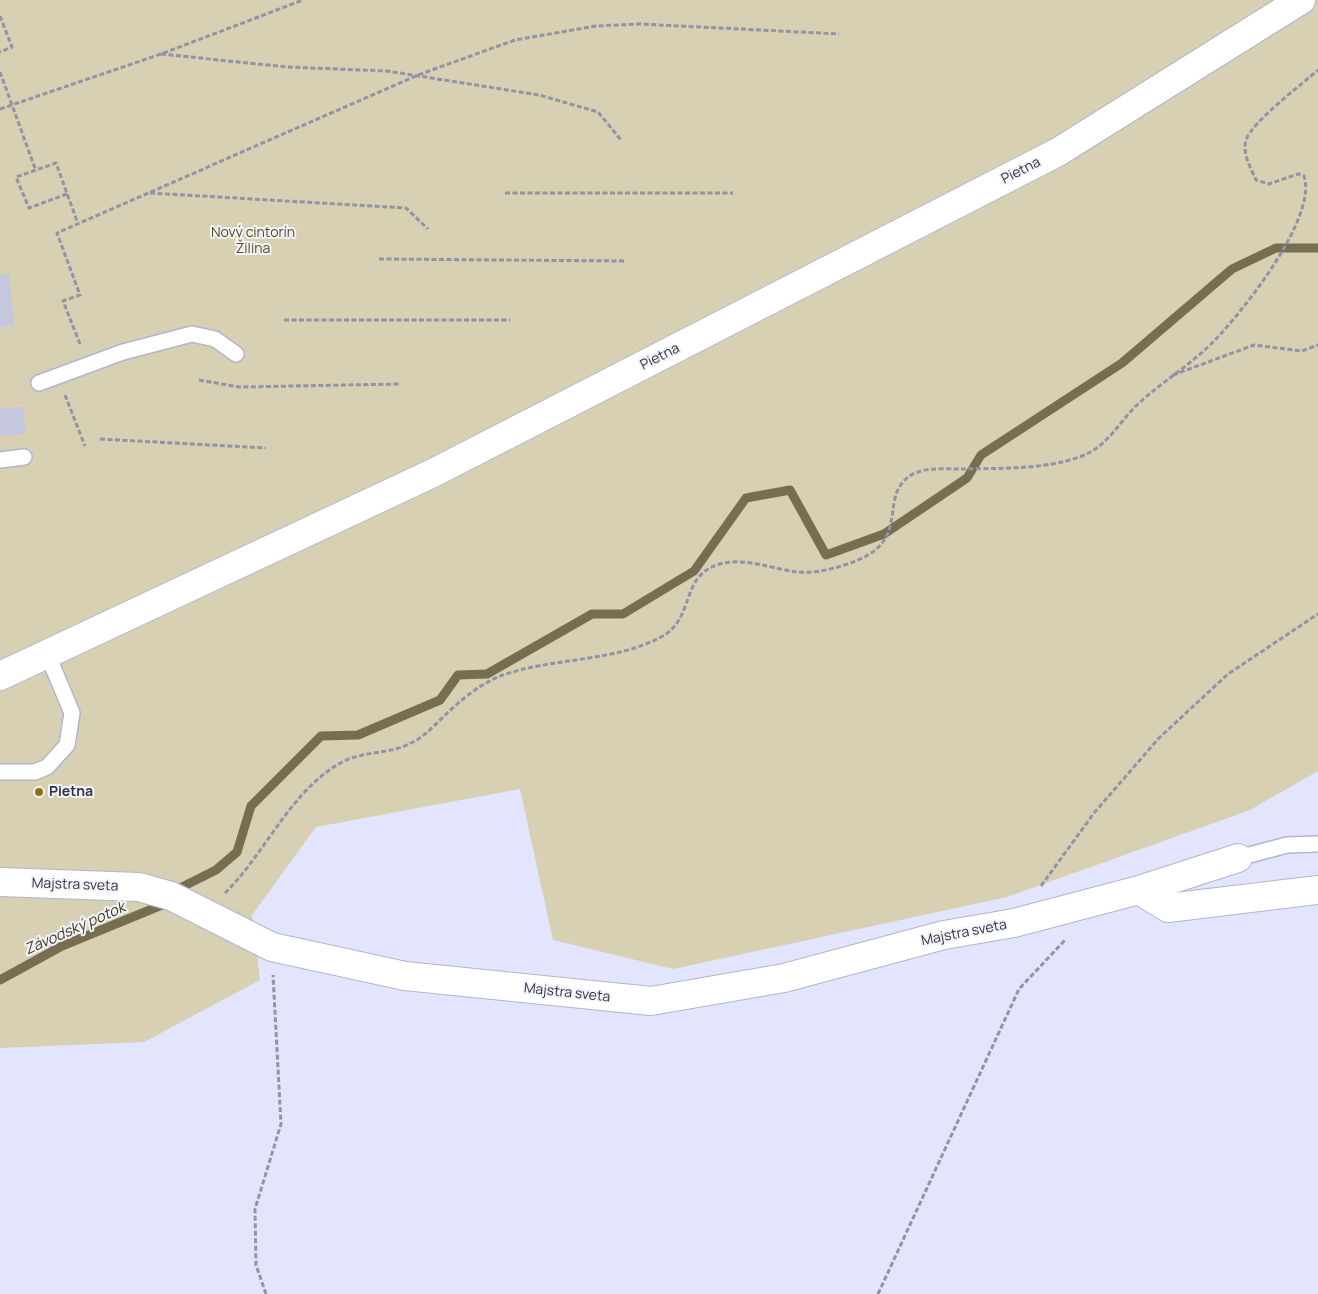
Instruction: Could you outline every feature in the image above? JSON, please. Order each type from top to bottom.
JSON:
[{"type":"street","name":"Pietna","points":[[0,676],[47,652],[433,474],[1058,152],[1301,0]]},
{"type":"street","name":"Majstra sveta","points":[[0,882],[138,887],[171,896],[272,947],[405,976],[651,1001],[784,978],[944,935],[1014,923],[1139,890],[1238,858]]},
{"type":"street","points":[[1139,890],[1168,908],[1318,890]]},
{"type":"lane","points":[[40,383],[123,352],[192,334],[215,339],[236,354]]},
{"type":"lane","points":[[0,460],[24,457]]},
{"type":"lane","points":[[0,772],[35,772],[46,767],[67,745],[72,713],[47,652]]},
{"type":"lane","points":[[1238,858],[1287,845],[1318,844]]},
{"type":"path","points":[[0,109],[161,54],[303,0]]},
{"type":"path","points":[[0,16],[12,48],[0,52]]},
{"type":"path","points":[[89,366],[63,301],[80,295],[57,233],[418,75],[516,40],[596,26],[640,24],[839,34]]},
{"type":"path","points":[[161,54],[287,67],[418,75],[538,95],[598,112],[621,140]]},
{"type":"path","points":[[205,913],[243,876],[301,797],[325,772],[341,762],[374,751],[410,744],[423,736],[456,704],[480,687],[509,673],[640,646],[663,637],[676,626],[684,613],[693,582],[704,570],[722,563],[739,562],[802,573],[840,566],[863,558],[880,547],[889,534],[899,486],[909,476],[923,470],[1010,468],[1066,462],[1086,455],[1115,434],[1136,406],[1214,340],[1249,302],[1286,245],[1300,218],[1307,184],[1301,174],[1269,184],[1256,180],[1246,155],[1246,140],[1256,126],[1318,70]]},
{"type":"path","points":[[0,72],[36,170]]},
{"type":"path","points":[[66,194],[29,208],[16,177],[56,163],[78,224]]},
{"type":"path","points":[[148,193],[406,208],[428,229]]},
{"type":"path","points":[[504,193],[733,193]]},
{"type":"path","points":[[379,259],[625,261]]},
{"type":"path","points":[[284,320],[510,320]]},
{"type":"path","points":[[1170,376],[1254,345],[1302,351],[1318,345]]},
{"type":"path","points":[[58,377],[85,446]]},
{"type":"path","points":[[199,380],[239,387],[400,384]]},
{"type":"path","points":[[100,439],[266,448]]},
{"type":"path","points":[[1014,923],[1094,813],[1159,738],[1228,674],[1318,614]]},
{"type":"path","points":[[878,1294],[1019,988],[1067,938]]},
{"type":"path","points":[[266,1294],[256,1264],[255,1209],[281,1124],[272,947]]},
{"type":"green space","name":"Nový cintorín Žilina","points":[[0,0],[1318,0],[1318,771],[1250,810],[1007,897],[673,969],[553,940],[520,789],[316,827],[252,915],[260,980],[144,1042],[0,1048]]},
{"type":"building","points":[[9,274],[15,330],[13,331],[13,325],[0,327],[0,275]]},
{"type":"building","points":[[23,407],[26,434],[0,436],[0,409]]},
{"type":"waterway","name":"Závodský potok","points":[[0,980],[62,946],[162,905],[178,889],[216,870],[237,852],[251,806],[321,736],[358,735],[440,700],[458,675],[487,674],[592,614],[623,614],[694,571],[746,498],[790,490],[826,555],[884,534],[967,478],[981,455],[1122,363],[1232,269],[1276,248],[1318,248]]},
{"type":"place","name":"Pietna","points":[[39,792]]}]
